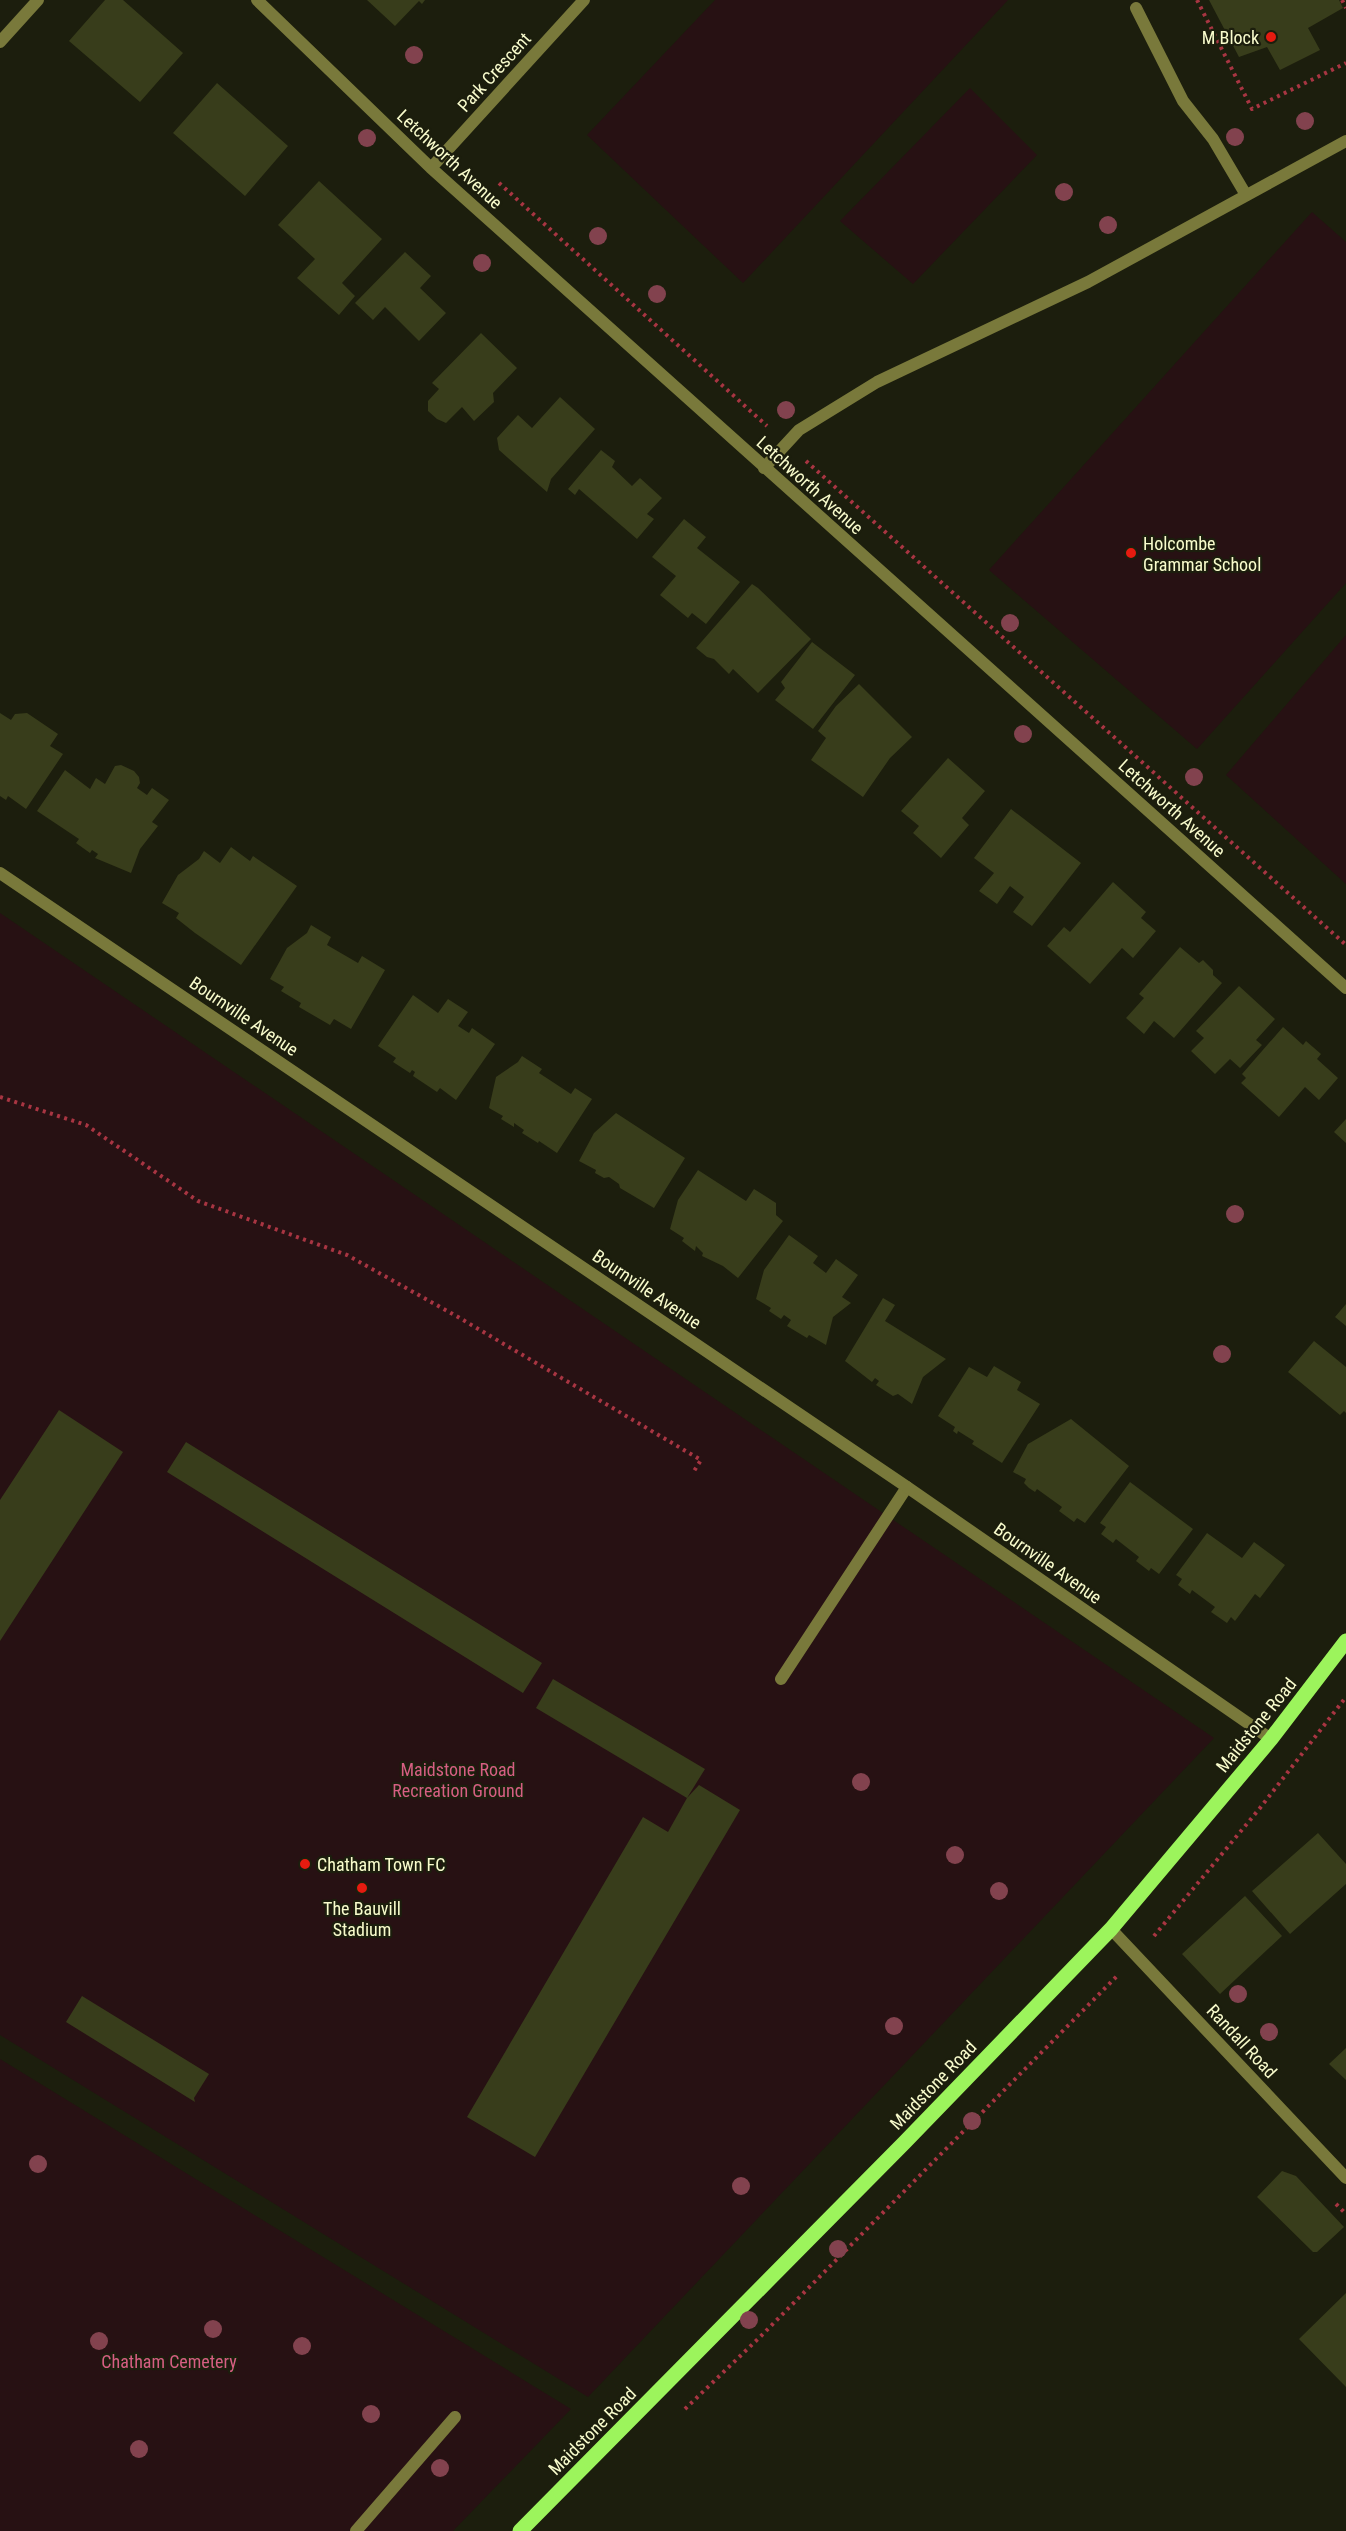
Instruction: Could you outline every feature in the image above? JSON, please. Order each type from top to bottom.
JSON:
[{"type":"main road","name":"Maidstone Road","points":[[520,2531],[896,2152],[1112,1929],[1271,1739],[1346,1641]]},
{"type":"street","points":[[0,42],[38,0]]},
{"type":"street","name":"Letchworth Avenue","points":[[257,0],[431,168],[1346,988]]},
{"type":"street","name":"Park Crescent","points":[[431,168],[584,0]]},
{"type":"street","points":[[1136,8],[1183,101],[1213,139],[1246,195]]},
{"type":"street","points":[[764,468],[799,430],[877,382],[1088,282],[1346,141]]},
{"type":"street","name":"Bournville Avenue","points":[[0,873],[907,1487],[1271,1739]]},
{"type":"street","points":[[781,1679],[907,1487]]},
{"type":"street","name":"Randall Road","points":[[1112,1929],[1346,2178]]},
{"type":"street","points":[[356,2531],[455,2417]]},
{"type":"path","points":[[1197,0],[1252,109],[1346,63]]},
{"type":"path","points":[[1342,0],[1346,8]]},
{"type":"path","points":[[499,183],[1346,945]]},
{"type":"path","points":[[0,1096],[86,1125],[198,1201],[347,1255],[458,1317],[701,1460],[694,1471]]},
{"type":"green space","points":[[715,0],[1008,0],[743,283],[587,135]]},
{"type":"green space","points":[[970,88],[1037,155],[913,284],[840,221]]},
{"type":"green space","points":[[1312,212],[1346,242],[1346,583],[1197,749],[989,570]]},
{"type":"green space","points":[[1346,635],[1346,884],[1226,775]]},
{"type":"green space","name":"Maidstone Road Recreation Ground","points":[[0,913],[1214,1738],[588,2397],[0,2035]]},
{"type":"green space","name":"Chatham Cemetery","points":[[0,2059],[571,2409],[453,2531],[0,2531]]},
{"type":"building","points":[[105,0],[123,0],[183,53],[140,102],[69,41]]},
{"type":"building","points":[[367,0],[425,0],[422,4],[419,1],[395,26]]},
{"type":"building","name":"M Block","points":[[1209,0],[1339,0],[1343,8],[1308,28],[1320,50],[1280,70],[1267,47],[1239,57]]},
{"type":"building","points":[[217,83],[288,146],[245,196],[173,133]]},
{"type":"building","points":[[319,181],[382,239],[342,283],[355,296],[339,315],[297,278],[315,259],[278,225]]},
{"type":"building","points":[[405,252],[431,276],[420,288],[446,313],[419,341],[385,307],[373,320],[355,303]]},
{"type":"building","points":[[481,333],[517,368],[493,393],[494,402],[474,421],[462,407],[446,423],[437,419],[428,411],[428,401],[439,389],[432,383]]},
{"type":"building","points":[[560,397],[595,429],[551,479],[547,492],[499,450],[497,438],[518,415],[532,428]]},
{"type":"building","points":[[601,450],[615,461],[612,467],[632,486],[640,478],[662,498],[647,514],[654,519],[637,539],[579,489],[575,495],[568,489]]},
{"type":"building","points":[[684,519],[706,537],[697,548],[740,582],[706,624],[692,613],[688,618],[660,595],[676,576],[652,557]]},
{"type":"building","points":[[752,584],[811,639],[758,693],[733,669],[729,674],[714,659],[707,657],[696,648]]},
{"type":"building","points":[[812,642],[855,675],[813,729],[775,700],[785,688],[781,682]]},
{"type":"building","points":[[859,684],[912,737],[890,758],[863,797],[811,760],[826,738],[818,731],[836,706]]},
{"type":"building","points":[[0,713],[11,720],[15,714],[27,713],[58,734],[50,746],[63,754],[26,809],[8,796],[6,800],[0,796]]},
{"type":"building","points":[[948,758],[985,791],[962,818],[969,825],[941,858],[913,833],[919,826],[901,811]]},
{"type":"building","points":[[121,765],[134,771],[139,777],[140,783],[137,788],[147,795],[152,788],[169,800],[152,822],[158,826],[140,849],[131,873],[95,858],[98,854],[92,850],[90,853],[76,843],[79,839],[37,811],[65,770],[90,789],[96,778],[105,784],[115,766]]},
{"type":"building","points":[[1011,809],[1081,863],[1032,926],[1013,912],[1024,897],[1010,886],[997,904],[979,891],[994,873],[974,858]]},
{"type":"building","points":[[231,847],[250,861],[253,856],[297,886],[241,965],[195,933],[176,918],[179,913],[162,903],[178,875],[199,859],[204,851],[220,863]]},
{"type":"building","points":[[1113,882],[1146,912],[1141,918],[1156,931],[1133,958],[1122,948],[1090,984],[1047,946],[1064,927],[1070,932]]},
{"type":"building","points":[[311,925],[331,937],[327,945],[358,963],[362,956],[385,970],[351,1029],[334,1019],[330,1025],[299,1007],[301,1003],[281,991],[284,987],[270,979],[287,948],[307,933]]},
{"type":"building","points":[[1180,947],[1199,963],[1203,960],[1213,970],[1213,975],[1222,983],[1174,1038],[1154,1021],[1144,1034],[1126,1018],[1144,998],[1139,994]]},
{"type":"building","points":[[1239,986],[1275,1019],[1256,1040],[1262,1045],[1240,1068],[1230,1059],[1215,1074],[1191,1051],[1204,1038],[1196,1031]]},
{"type":"building","points":[[413,995],[438,1013],[448,999],[468,1012],[458,1026],[469,1033],[472,1028],[495,1044],[456,1100],[440,1088],[437,1092],[413,1076],[415,1072],[412,1070],[410,1073],[393,1062],[396,1058],[378,1046]]},
{"type":"building","points":[[1283,1027],[1303,1045],[1306,1041],[1321,1054],[1317,1059],[1338,1078],[1319,1100],[1305,1087],[1279,1117],[1241,1083],[1246,1078],[1242,1074]]},
{"type":"building","points":[[522,1056],[542,1069],[539,1073],[571,1094],[575,1088],[592,1099],[557,1153],[522,1133],[524,1130],[514,1123],[514,1127],[501,1119],[503,1116],[489,1108],[496,1077],[518,1062]]},
{"type":"building","points":[[616,1113],[685,1158],[654,1208],[620,1188],[619,1184],[609,1177],[604,1178],[595,1173],[596,1170],[579,1161],[594,1133]]},
{"type":"building","points":[[1346,1119],[1346,1143],[1334,1132]]},
{"type":"building","points":[[698,1170],[746,1201],[754,1189],[776,1203],[776,1215],[783,1221],[738,1278],[723,1266],[702,1256],[703,1253],[696,1246],[695,1251],[682,1241],[684,1238],[670,1229],[678,1200]]},
{"type":"building","points":[[789,1235],[818,1256],[813,1263],[826,1273],[836,1259],[858,1275],[842,1297],[851,1303],[833,1317],[826,1345],[809,1335],[807,1338],[787,1326],[791,1320],[784,1315],[781,1319],[769,1311],[771,1308],[756,1299],[764,1270]]},
{"type":"building","points":[[883,1298],[895,1305],[885,1321],[946,1359],[923,1377],[912,1404],[898,1394],[893,1396],[876,1385],[879,1381],[875,1378],[872,1382],[845,1361]]},
{"type":"building","points":[[1346,1304],[1346,1326],[1335,1317]]},
{"type":"building","points":[[1314,1341],[1346,1367],[1346,1413],[1344,1411],[1340,1415],[1288,1372]]},
{"type":"building","points":[[994,1366],[1021,1382],[1017,1390],[1040,1404],[1002,1463],[972,1444],[974,1441],[958,1431],[957,1434],[953,1431],[955,1427],[938,1416],[969,1367],[987,1377]]},
{"type":"building","points":[[59,1410],[123,1452],[0,1641],[0,1500]]},
{"type":"building","points":[[1071,1419],[1129,1466],[1085,1523],[1077,1518],[1074,1522],[1059,1511],[1062,1507],[1037,1489],[1035,1492],[1029,1488],[1024,1483],[1026,1479],[1013,1472],[1028,1444]]},
{"type":"building","points":[[186,1442],[542,1663],[523,1693],[167,1472]]},
{"type":"building","points":[[1130,1482],[1193,1529],[1159,1574],[1151,1568],[1149,1571],[1136,1561],[1139,1557],[1116,1539],[1113,1543],[1101,1534],[1106,1527],[1100,1523]]},
{"type":"building","points":[[1207,1533],[1242,1558],[1254,1542],[1285,1565],[1260,1598],[1255,1594],[1235,1621],[1231,1617],[1227,1623],[1211,1612],[1215,1607],[1192,1590],[1190,1594],[1178,1585],[1182,1579],[1176,1575]]},
{"type":"building","points":[[553,1679],[705,1769],[687,1798],[536,1708]]},
{"type":"building","points":[[699,1785],[740,1810],[535,2157],[467,2117],[643,1817],[668,1832],[687,1798]]},
{"type":"building","points":[[1318,1833],[1346,1864],[1346,1884],[1290,1934],[1252,1891]]},
{"type":"building","points":[[1245,1896],[1282,1936],[1220,1994],[1182,1954]]},
{"type":"building","points":[[82,1996],[209,2074],[194,2098],[195,2102],[66,2022]]},
{"type":"building","points":[[1346,2048],[1346,2080],[1329,2064]]},
{"type":"building","points":[[1282,2171],[1296,2176],[1344,2227],[1317,2252],[1313,2252],[1257,2197]]},
{"type":"building","points":[[1346,2293],[1346,2387],[1299,2339]]},
{"type":"place","name":"M Block","points":[[1271,37]]},
{"type":"place","name":"Holcombe Grammar School","points":[[1131,553]]},
{"type":"place","name":"Chatham Town FC","points":[[305,1864]]},
{"type":"place","name":"The Bauvill Stadium","points":[[362,1888]]}]
